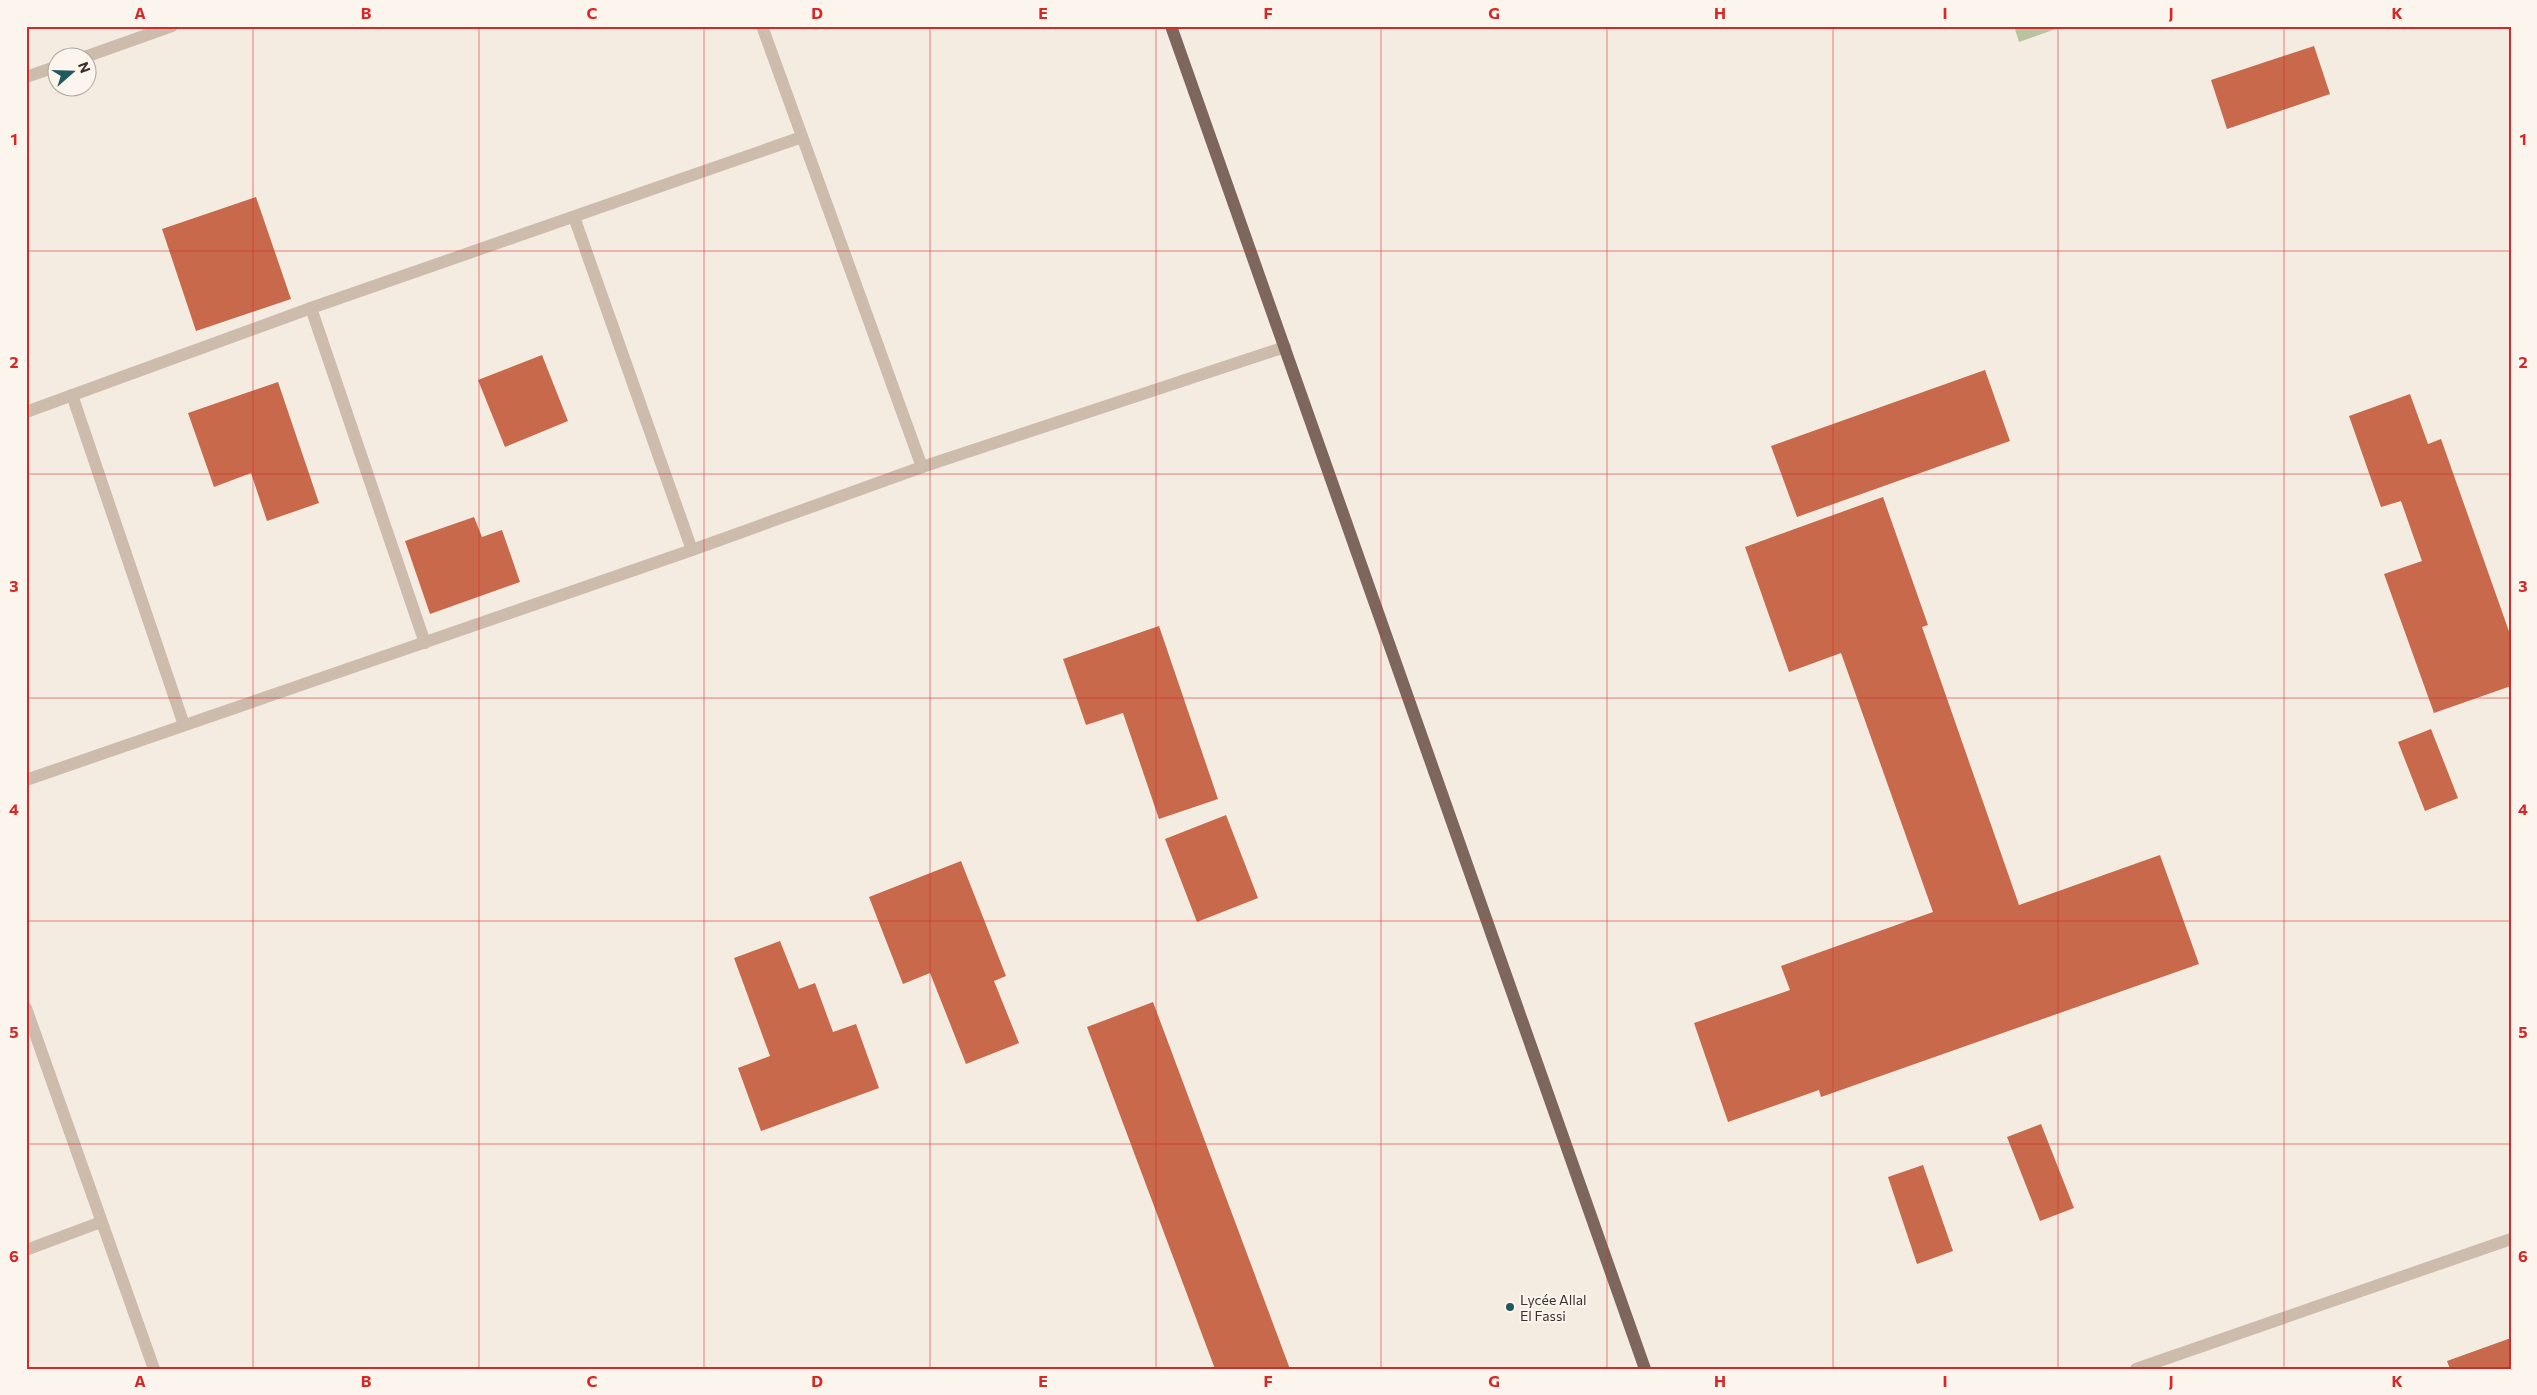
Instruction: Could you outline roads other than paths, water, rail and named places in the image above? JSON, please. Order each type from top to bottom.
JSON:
[{"type":"main road","points":[[1171,26],[1646,1369]]},
{"type":"street","points":[[98,52],[172,26]]},
{"type":"street","points":[[762,26],[922,467]]},
{"type":"street","points":[[26,77],[48,69]]},
{"type":"street","points":[[26,412],[311,308],[574,218],[802,137]]},
{"type":"street","points":[[574,218],[692,550]]},
{"type":"street","points":[[311,308],[425,643]]},
{"type":"street","points":[[26,780],[692,550],[922,467],[1285,347]]},
{"type":"street","points":[[72,395],[184,725]]},
{"type":"street","points":[[26,1008],[154,1369]]},
{"type":"street","points":[[26,1250],[101,1222]]},
{"type":"street","points":[[2136,1369],[2511,1239]]},
{"type":"place","name":"Lycée Allal El Fassi","points":[[1510,1307]]}]
